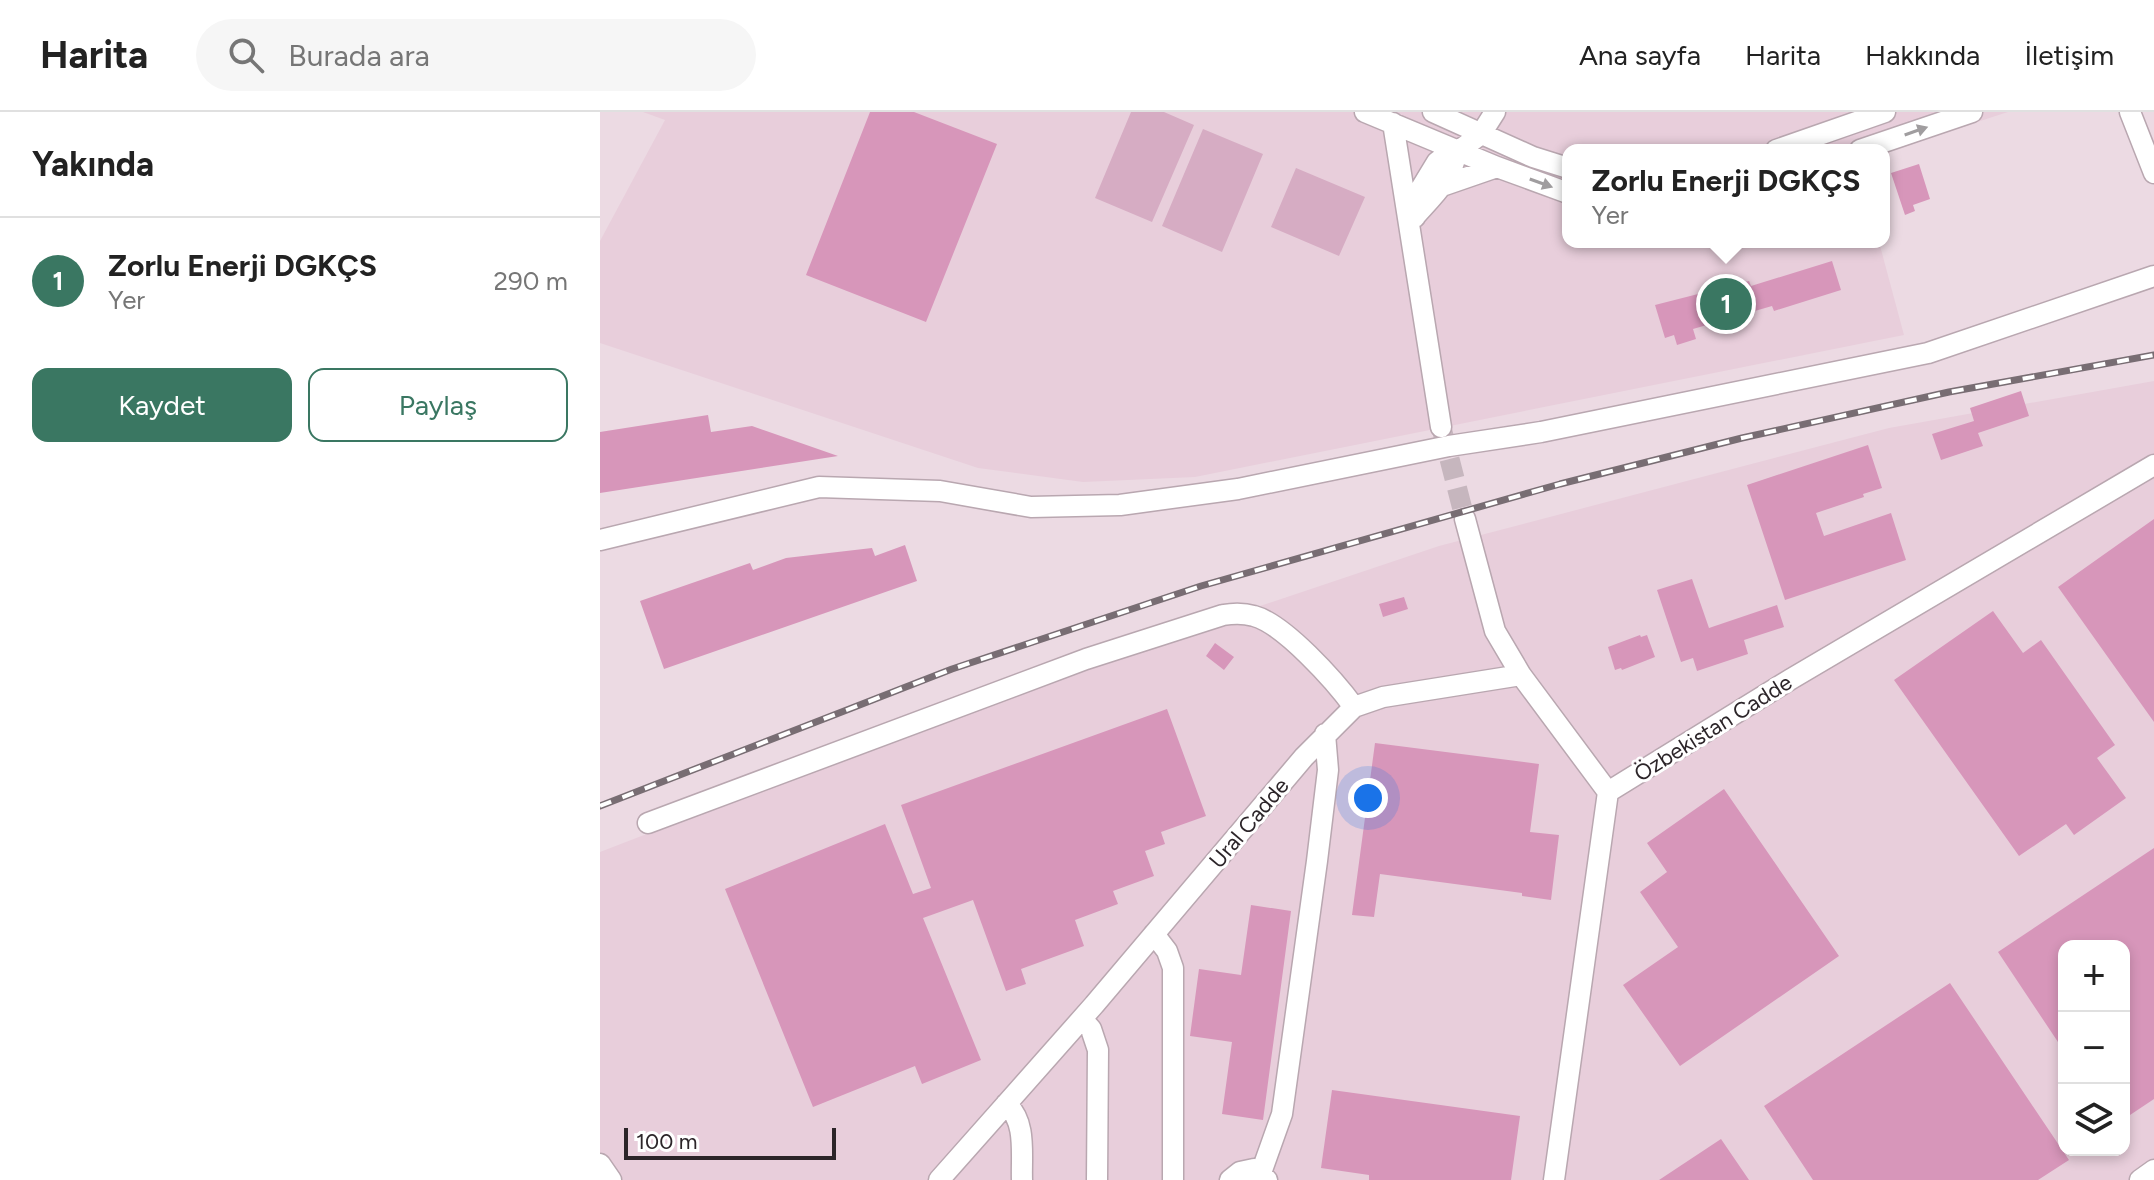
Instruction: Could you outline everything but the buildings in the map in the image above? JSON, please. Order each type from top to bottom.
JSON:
[{"type":"street","points":[[1365,112],[1458,152],[1562,191]]},
{"type":"street","points":[[1433,112],[1533,157],[1562,166]]},
{"type":"street","points":[[1414,224],[1420,190],[1427,175],[1437,162],[1458,152],[1481,134],[1495,112]]},
{"type":"street","points":[[1793,144],[1885,112]]},
{"type":"street","points":[[1878,144],[1972,112]]},
{"type":"street","points":[[2130,112],[2154,173]]},
{"type":"street","points":[[1393,123],[1414,224],[1420,305],[1441,427]]},
{"type":"street","points":[[1414,224],[1453,168],[1458,152]]},
{"type":"street","points":[[1442,186],[1497,167]]},
{"type":"street","points":[[600,540],[819,487],[940,491],[1031,507],[1120,505],[1238,489],[1449,446],[1556,429],[1928,353],[2154,276]]},
{"type":"street","name":"Özbekistan Cadde","points":[[1554,1180],[1608,792],[1791,679],[2154,465]]},
{"type":"street","points":[[1465,519],[1495,631],[1521,675],[1608,792]]},
{"type":"street","points":[[648,823],[1086,659],[1223,615],[1253,615],[1272,624],[1337,685],[1354,707]]},
{"type":"street","name":"Ural Cadde","points":[[939,1180],[1082,1019],[1325,734],[1354,707],[1383,697],[1521,675]]},
{"type":"street","points":[[1230,1180],[1254,1169],[1264,1177],[1282,1114],[1328,770],[1325,734]]},
{"type":"street","points":[[1154,934],[1167,951],[1173,968],[1173,1180]]},
{"type":"street","points":[[1082,1019],[1091,1029],[1098,1050],[1097,1180]]},
{"type":"street","points":[[1006,1104],[1019,1121],[1022,1180]]},
{"type":"street","points":[[600,1164],[611,1180]]},
{"type":"street","points":[[2140,1180],[2154,1170]]},
{"type":"shaded area","points":[[643,112],[2008,112],[1890,150],[1890,144],[1562,144],[1562,248],[1881,248],[1904,335],[1195,477],[1083,482],[978,468],[600,343],[600,241],[665,120]]},
{"type":"shaded area","points":[[1131,112],[1164,112],[1194,125],[1152,222],[1095,198]]},
{"type":"shaded area","points":[[1203,129],[1263,154],[1222,252],[1162,226]]},
{"type":"shaded area","points":[[1296,168],[1365,197],[1339,256],[1271,227]]},
{"type":"shaded area","points":[[2154,381],[2154,1180],[600,1180],[600,852],[1090,663],[1439,546],[1889,428]]},
{"type":"tunnel","points":[[1442,430],[1465,519]]},
{"type":"railway","points":[[600,806],[952,669],[1201,586],[1560,484],[1742,438],[1949,392],[2154,355]]},
{"type":"place","name":"Zorlu Enerji DGKÇS","points":[[1726,304]]}]
